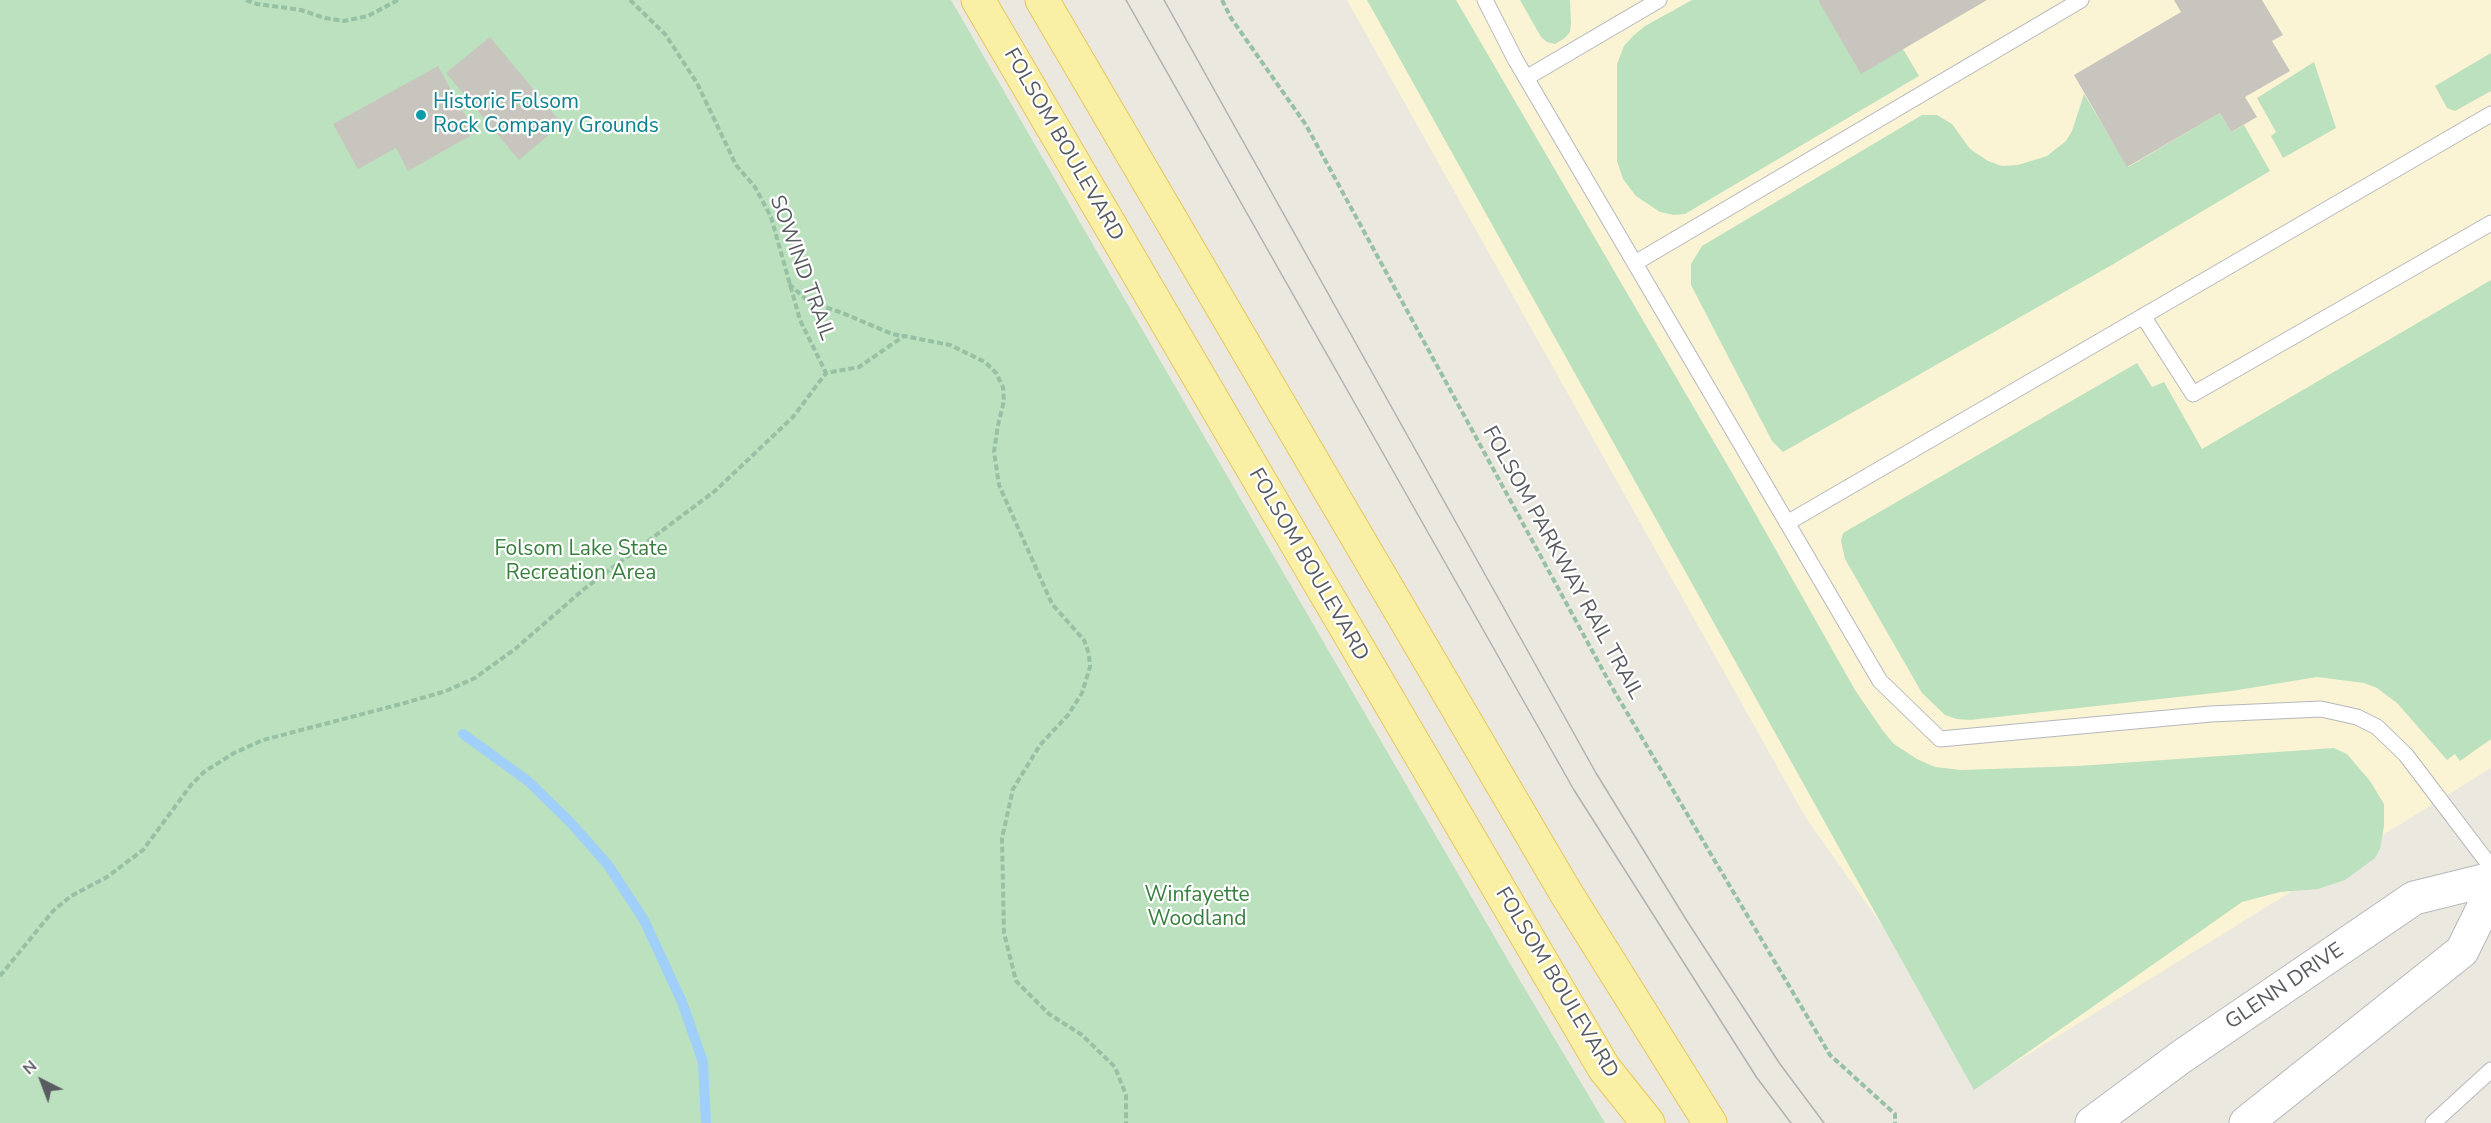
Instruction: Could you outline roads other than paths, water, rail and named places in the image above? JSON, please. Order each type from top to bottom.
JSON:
[{"type":"main road","name":"FOLSOM BOULEVARD","points":[[978,0],[1604,1068],[1648,1123]]},
{"type":"main road","points":[[1042,0],[1566,893],[1710,1123]]},
{"type":"street","name":"GLENN DRIVE","points":[[2092,1123],[2181,1057],[2414,898],[2491,879]]},
{"type":"street","points":[[2246,1123],[2462,951],[2491,892]]},
{"type":"lane","points":[[1485,0],[1526,78],[1880,681],[1940,739],[2211,714],[2321,710],[2357,717],[2376,727],[2406,755],[2491,867]]},
{"type":"lane","points":[[1526,78],[1659,0]]},
{"type":"lane","points":[[1635,263],[2080,0]]},
{"type":"lane","points":[[1787,522],[2490,117]]},
{"type":"lane","points":[[2143,316],[2193,394],[2491,224]]},
{"type":"lane","points":[[2433,1123],[2491,1070]]},
{"type":"waterway","points":[[463,734],[528,781],[571,823],[608,865],[644,920],[682,1002],[703,1062],[706,1123]]},
{"type":"tram line","points":[[1126,0],[1574,790],[1757,1078],[1791,1123]]},
{"type":"tram line","points":[[1164,0],[1596,773],[1687,921],[1780,1064],[1824,1123]]},
{"type":"place","name":"Historic Folsom Rock Company Grounds","points":[[421,115]]},
{"type":"park label","name":"Folsom Lake State Recreation Area","points":[[581,562]]},
{"type":"park label","name":"Winfayette Woodland","points":[[1197,908]]}]
